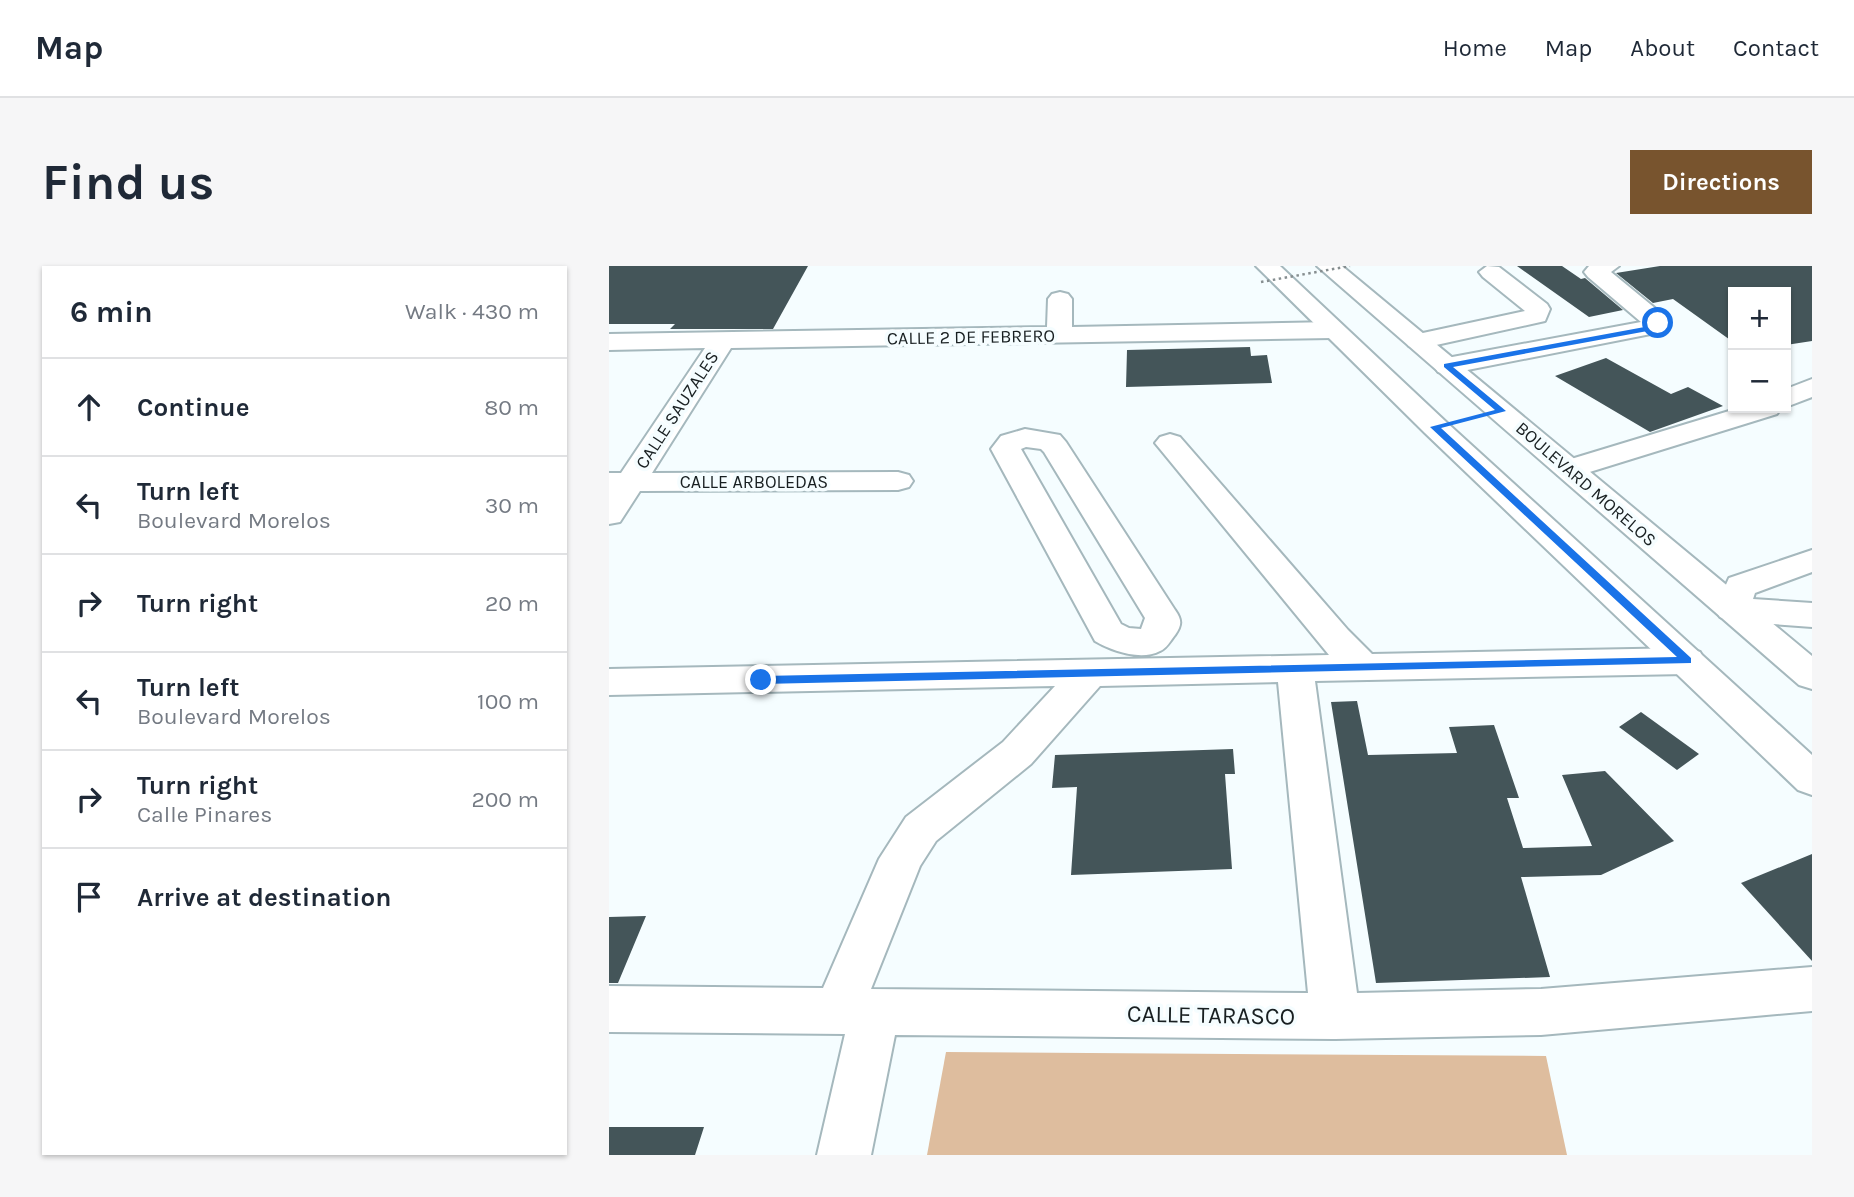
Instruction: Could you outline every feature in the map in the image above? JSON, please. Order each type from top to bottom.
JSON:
[{"type":"street","name":"BOULEVARD MORELOS","points":[[1328,266],[1732,609],[1806,668]]},
{"type":"street","points":[[1447,366],[1657,326],[1658,323],[1597,272],[1608,266]]},
{"type":"street","points":[[1418,341],[1536,316],[1538,309],[1491,272]]},
{"type":"street","points":[[1264,274],[1332,330],[1812,779]]},
{"type":"street","points":[[1060,299],[1060,335]]},
{"type":"street","name":"CALLE 2 DE FEBRERO","points":[[609,342],[1332,330]]},
{"type":"street","name":"CALLE SAUZALES","points":[[609,515],[620,482],[722,341]]},
{"type":"street","points":[[1791,397],[1812,387]]},
{"type":"street","points":[[1435,427],[1501,411]]},
{"type":"street","points":[[1569,470],[1751,413]]},
{"type":"street","points":[[1150,642],[1163,625],[1163,618],[1056,448],[1050,441],[1039,438],[1011,442],[1006,449],[1108,632],[1122,640],[1150,642],[1173,672]]},
{"type":"street","points":[[1171,443],[1335,639],[1364,668]]},
{"type":"street","name":"CALLE ARBOLEDAS","points":[[620,482],[898,481]]},
{"type":"street","points":[[1812,560],[1741,586],[1732,609],[1812,615]]},
{"type":"street","points":[[609,682],[1687,661]]},
{"type":"street","points":[[1296,670],[1335,1016]]},
{"type":"street","points":[[844,1155],[857,1012],[901,859],[921,829],[1017,752],[1090,674]]},
{"type":"street","name":"CALLE TARASCO","points":[[609,1009],[1335,1016],[1541,1012],[1812,989]]},
{"type":"path","points":[[1264,274],[1350,266]]},
{"type":"shaded area","points":[[946,1052],[1546,1056],[1567,1155],[927,1155]]},
{"type":"building","points":[[609,266],[808,266],[773,329],[670,329],[675,324],[609,324]]},
{"type":"building","points":[[1517,266],[1562,266],[1581,279],[1585,278],[1623,310],[1589,317]]},
{"type":"building","points":[[1660,266],[1812,266],[1812,341],[1791,344],[1791,287],[1728,287],[1728,338],[1673,299],[1653,303],[1616,273]]},
{"type":"building","points":[[1250,347],[1251,356],[1267,355],[1272,383],[1126,387],[1127,350]]},
{"type":"building","points":[[1606,358],[1671,394],[1688,387],[1723,406],[1650,432],[1555,376]]},
{"type":"building","points":[[1357,701],[1368,755],[1457,753],[1449,727],[1494,725],[1519,798],[1507,798],[1523,848],[1592,846],[1562,775],[1605,771],[1674,841],[1601,875],[1521,877],[1550,977],[1376,983],[1331,702]]},
{"type":"building","points":[[1641,712],[1699,754],[1677,770],[1619,727]]},
{"type":"building","points":[[1233,749],[1235,774],[1225,774],[1232,869],[1071,875],[1077,787],[1052,788],[1055,755]]},
{"type":"building","points":[[1812,854],[1812,961],[1741,883]]},
{"type":"building","points":[[646,916],[618,983],[609,983],[609,917]]},
{"type":"building","points":[[609,1127],[704,1127],[695,1155],[609,1155]]},
{"type":"route","points":[[761,680],[1687,661],[1435,427],[1501,411],[1447,366],[1653,328],[1658,323]]}]
